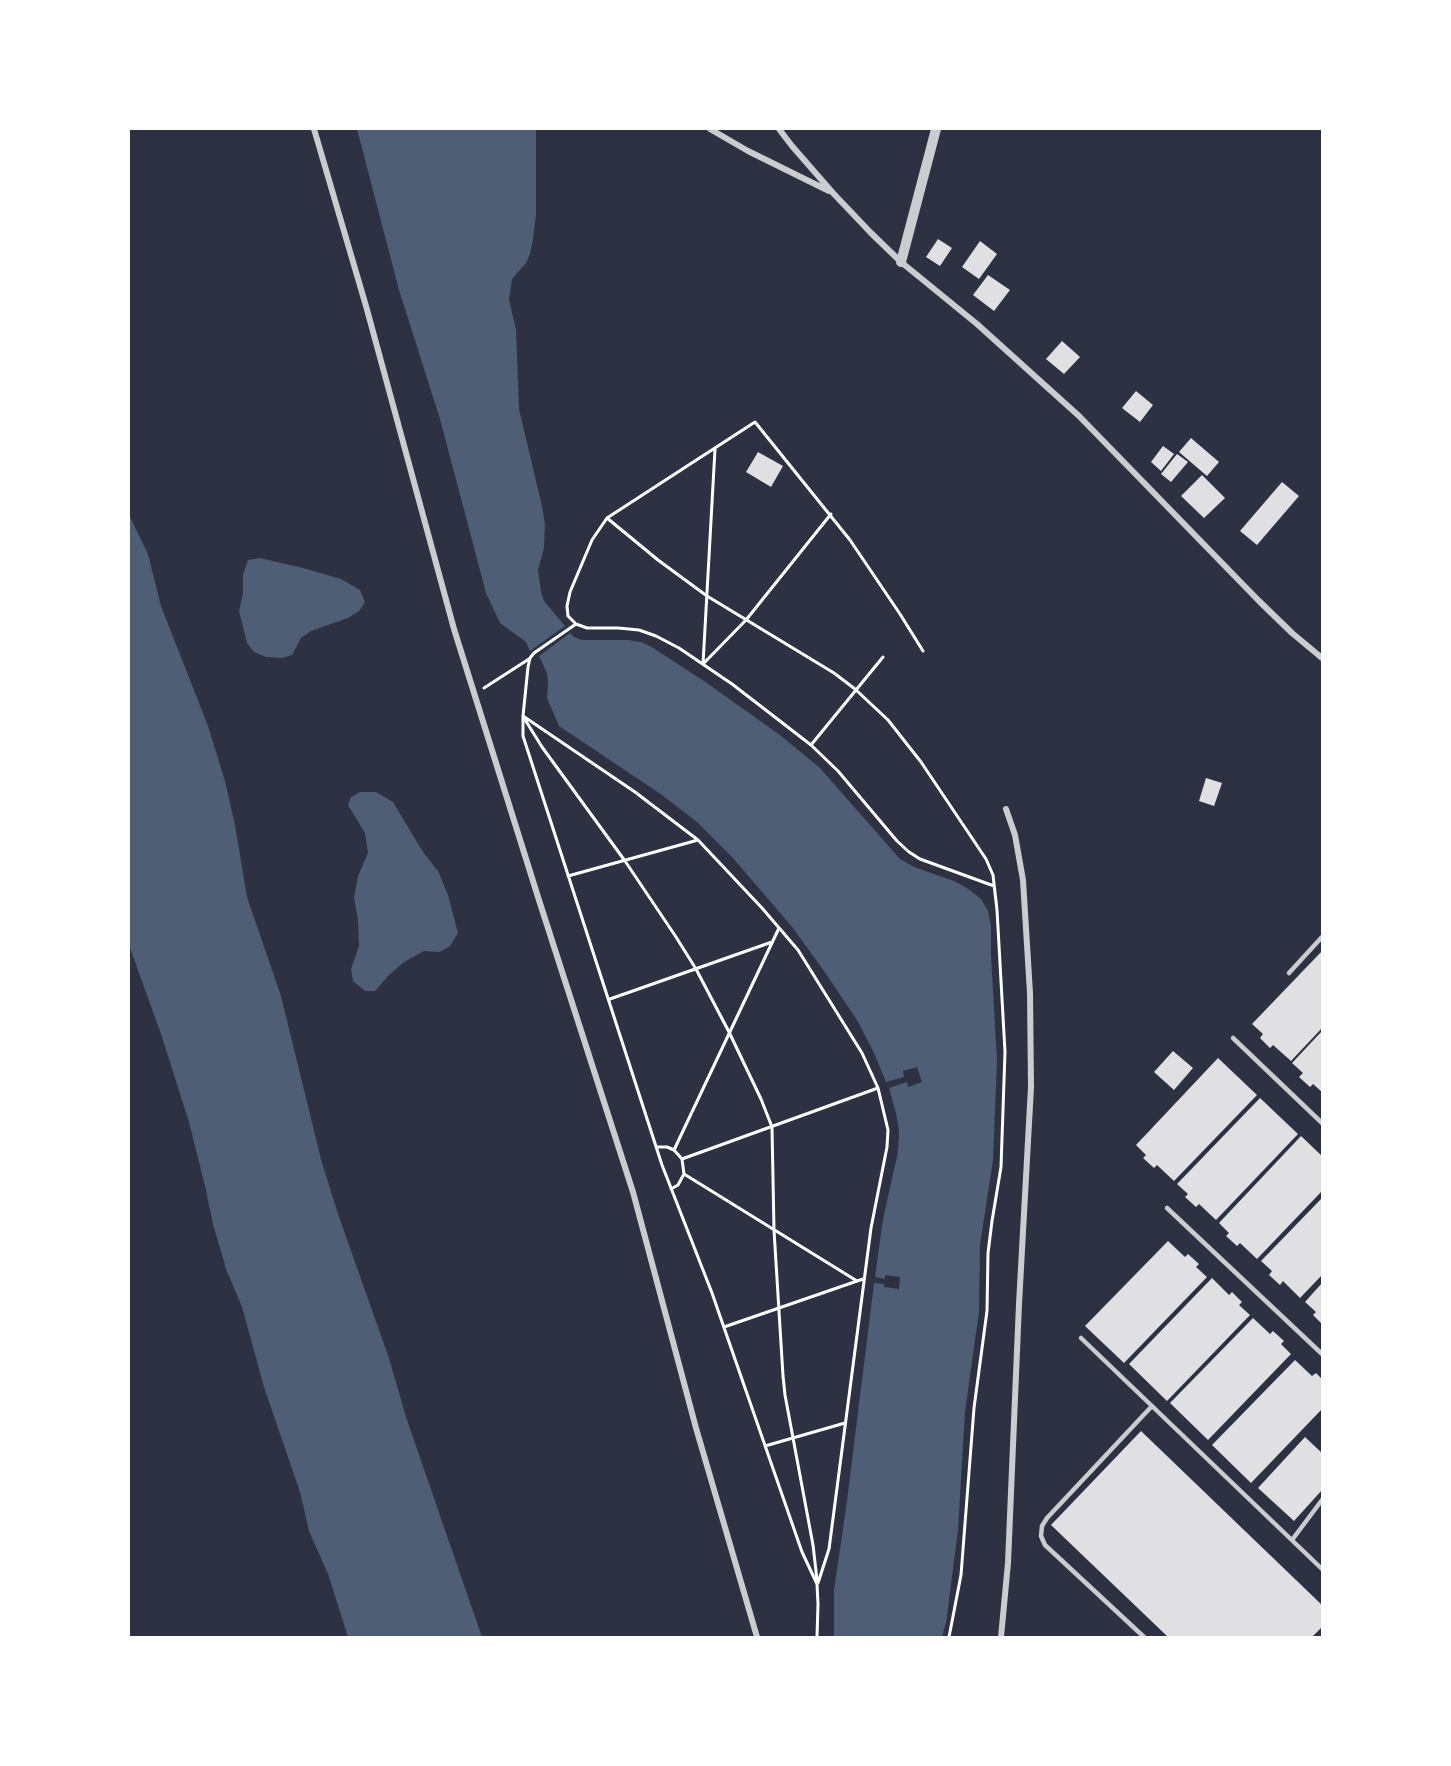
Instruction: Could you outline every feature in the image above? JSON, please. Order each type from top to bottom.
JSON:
[{"type":"street","points":[[314,129],[366,306],[454,629],[633,1192],[696,1428],[757,1637]]},
{"type":"street","points":[[710,129],[748,152],[833,193]]},
{"type":"street","points":[[779,129],[833,193],[871,233],[901,262],[977,324],[1079,416],[1251,593],[1292,633],[1322,658]]},
{"type":"street","points":[[901,262],[936,129]]},
{"type":"street","points":[[1001,1637],[1008,1563],[1031,1087],[1030,993],[1024,892],[1020,856],[1006,809]]},
{"type":"lane","points":[[1288,973],[1322,937]]},
{"type":"lane","points":[[1233,1038],[1322,1123]]},
{"type":"lane","points":[[1167,1208],[1322,1354]]},
{"type":"lane","points":[[1081,1338],[1322,1569]]},
{"type":"lane","points":[[1144,1637],[1044,1545],[1041,1526],[1152,1406]]},
{"type":"lane","points":[[1292,1540],[1322,1500]]},
{"type":"path","points":[[923,651],[831,514],[756,422],[607,518],[592,540],[570,592],[567,606],[568,616],[576,624],[587,628],[639,630],[656,636],[703,664],[780,719],[811,745],[838,771],[909,852],[929,862],[994,886]]},
{"type":"path","points":[[703,664],[715,449]]},
{"type":"path","points":[[703,664],[746,620],[831,514]]},
{"type":"path","points":[[607,518],[707,596],[834,673],[855,689],[888,720],[921,762],[986,859],[993,875],[1005,1052],[1001,1167],[988,1253],[987,1311],[974,1408],[961,1575],[950,1637]]},
{"type":"path","points":[[475,694],[576,624]]},
{"type":"path","points":[[811,745],[883,657]]},
{"type":"path","points":[[530,658],[523,736],[656,1147],[724,1327],[802,1552],[817,1584]]},
{"type":"path","points":[[523,716],[635,792],[698,840],[798,950],[862,1053],[878,1088],[888,1130],[887,1147],[870,1228],[829,1549],[817,1584]]},
{"type":"path","points":[[523,716],[542,747],[624,861],[696,969],[729,1032],[772,1127],[774,1230],[785,1395],[814,1552],[818,1604],[817,1637]]},
{"type":"path","points":[[568,876],[698,840]]},
{"type":"path","points":[[674,1149],[778,928]]},
{"type":"path","points":[[609,999],[772,942]]},
{"type":"path","points":[[682,1159],[878,1088]]},
{"type":"path","points":[[656,1147],[674,1149],[682,1159],[684,1174],[678,1185],[671,1189]]},
{"type":"path","points":[[684,1174],[857,1281]]},
{"type":"path","points":[[724,1327],[863,1279]]},
{"type":"path","points":[[765,1446],[845,1423]]},
{"type":"water","points":[[357,129],[536,129],[536,214],[533,239],[526,263],[512,279],[509,300],[516,329],[519,409],[545,524],[544,548],[538,570],[541,592],[544,601],[565,626],[530,651],[526,642],[500,623],[486,593],[440,419],[399,290]]},
{"type":"water","points":[[129,515],[148,554],[161,606],[208,726],[225,781],[247,897],[281,996],[322,1163],[482,1637],[348,1637],[328,1574],[309,1531],[300,1492],[264,1387],[242,1307],[226,1269],[189,1122],[129,945]]},
{"type":"water","points":[[260,558],[341,579],[360,590],[365,602],[359,611],[348,618],[311,631],[301,638],[292,655],[282,658],[266,657],[254,652],[247,643],[239,611],[243,593],[243,575],[248,560]]},
{"type":"water","points":[[570,633],[582,640],[641,642],[704,681],[780,735],[820,768],[900,859],[967,888],[981,899],[988,911],[991,926],[997,1061],[993,1160],[980,1245],[979,1312],[965,1412],[958,1530],[946,1623],[942,1637],[834,1637],[834,1590],[874,1283],[899,1289],[900,1277],[885,1275],[885,1279],[875,1277],[883,1219],[898,1152],[899,1130],[889,1088],[907,1082],[908,1087],[922,1082],[917,1067],[903,1071],[904,1077],[886,1082],[857,1020],[826,974],[793,928],[732,857],[697,822],[662,795],[559,726],[547,698],[547,673],[539,656]]},
{"type":"water","points":[[360,792],[376,792],[393,802],[423,852],[438,871],[448,895],[458,933],[450,946],[440,952],[424,951],[404,962],[375,991],[365,991],[353,981],[351,969],[359,946],[354,898],[358,876],[368,853],[365,833],[348,805],[351,797]]},
{"type":"building","points":[[938,239],[952,248],[940,266],[926,257]]},
{"type":"building","points":[[980,241],[997,254],[979,279],[962,267]]},
{"type":"building","points":[[988,275],[1010,290],[994,311],[973,295]]},
{"type":"building","points":[[1062,341],[1080,357],[1064,374],[1046,359]]},
{"type":"building","points":[[1136,391],[1153,405],[1140,422],[1122,408]]},
{"type":"building","points":[[1191,438],[1219,462],[1207,476],[1179,452]]},
{"type":"building","points":[[1163,446],[1174,454],[1161,471],[1151,462]]},
{"type":"building","points":[[758,452],[783,466],[771,487],[746,472]]},
{"type":"building","points":[[1177,454],[1188,462],[1171,482],[1161,474]]},
{"type":"building","points":[[1202,475],[1225,498],[1204,518],[1181,496]]},
{"type":"building","points":[[1282,482],[1299,496],[1257,545],[1240,531]]},
{"type":"building","points":[[1206,778],[1222,783],[1214,806],[1199,801]]},
{"type":"building","points":[[1322,951],[1322,1028],[1291,1061],[1273,1045],[1270,1048],[1260,1038],[1263,1034],[1252,1024]]},
{"type":"building","points":[[1322,1031],[1322,1092],[1313,1084],[1310,1087],[1299,1077],[1303,1073],[1292,1063]]},
{"type":"building","points":[[1173,1051],[1193,1068],[1174,1090],[1154,1072]]},
{"type":"building","points":[[1218,1058],[1257,1095],[1174,1181],[1157,1165],[1154,1168],[1143,1158],[1146,1155],[1136,1145]]},
{"type":"building","points":[[1260,1098],[1298,1134],[1216,1220],[1199,1204],[1196,1207],[1185,1197],[1188,1194],[1177,1184]]},
{"type":"building","points":[[1301,1136],[1322,1156],[1322,1191],[1257,1259],[1240,1243],[1237,1246],[1226,1236],[1229,1233],[1219,1223]]},
{"type":"building","points":[[1322,1198],[1322,1275],[1300,1298],[1283,1281],[1280,1285],[1269,1275],[1272,1271],[1261,1261]]},
{"type":"building","points":[[1168,1241],[1185,1257],[1188,1254],[1199,1264],[1196,1267],[1207,1277],[1124,1363],[1085,1326]]},
{"type":"building","points":[[1212,1278],[1229,1295],[1232,1292],[1242,1302],[1239,1305],[1250,1315],[1167,1401],[1129,1364]]},
{"type":"building","points":[[1322,1283],[1322,1324],[1313,1315],[1316,1312],[1305,1302]]},
{"type":"building","points":[[1253,1318],[1270,1334],[1273,1331],[1284,1341],[1281,1344],[1291,1354],[1208,1440],[1170,1403]]},
{"type":"building","points":[[1295,1360],[1312,1376],[1316,1373],[1322,1379],[1322,1409],[1251,1483],[1212,1445]]},
{"type":"building","points":[[1141,1431],[1322,1605],[1322,1627],[1312,1637],[1168,1637],[1051,1525]]},
{"type":"building","points":[[1305,1437],[1322,1453],[1322,1490],[1294,1521],[1258,1488]]}]
